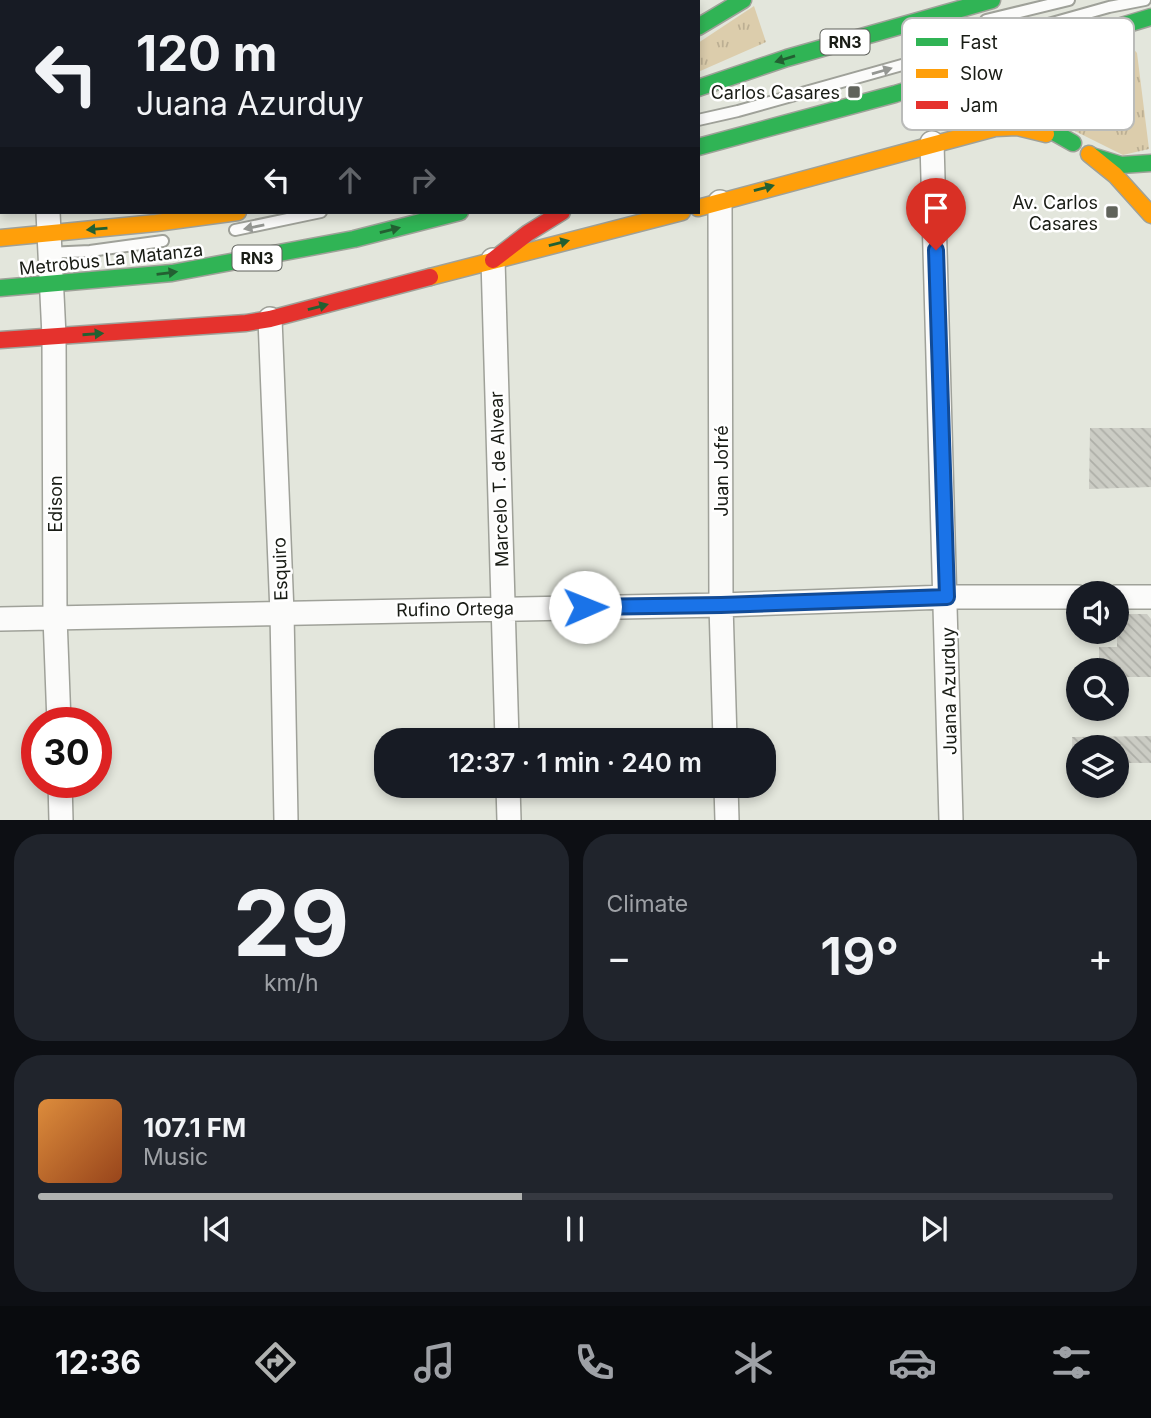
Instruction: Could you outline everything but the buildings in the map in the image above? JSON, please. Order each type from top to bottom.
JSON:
[{"type":"main road","points":[[700,26],[743,0]]},
{"type":"main road","name":"RN3","points":[[928,18],[992,0]]},
{"type":"main road","points":[[1134,22],[1151,17]]},
{"type":"main road","name":"RN3","points":[[700,87],[787,58],[902,25]]},
{"type":"main road","points":[[700,146],[902,92]]},
{"type":"main road","points":[[895,94],[902,93]]},
{"type":"main road","points":[[709,205],[987,130]]},
{"type":"main road","points":[[1035,130],[1073,144]]},
{"type":"main road","points":[[1050,130],[1092,156],[1130,189],[1151,215]]},
{"type":"main road","points":[[1092,156],[1121,165],[1151,163]]},
{"type":"main road","name":"RN3","points":[[0,286],[22,286],[48,255],[156,223],[223,214]]},
{"type":"main road","name":"RN3","points":[[0,238],[48,255],[172,273],[354,239],[452,214]]},
{"type":"main road","points":[[492,260],[559,214]]},
{"type":"main road","points":[[0,340],[246,323],[270,319],[674,214]]},
{"type":"street","name":"Juana Azurduy","points":[[932,143],[947,597],[951,820]]},
{"type":"street","name":"Juan Jofré","points":[[709,205],[725,728]]},
{"type":"street","name":"Edison","points":[[48,255],[54,337],[55,617],[58,707]]},
{"type":"street","name":"Marcelo T. de Alvear","points":[[492,260],[507,728]]},
{"type":"street","name":"Esquiro","points":[[270,319],[282,613],[286,820]]},
{"type":"street","name":"Rufino Ortega","points":[[0,619],[721,605],[947,597],[1066,597]]},
{"type":"street","points":[[1129,597],[1151,597]]},
{"type":"street","points":[[60,798],[61,820]]},
{"type":"street","points":[[508,798],[509,820]]},
{"type":"street","points":[[726,798],[727,820]]},
{"type":"lane","points":[[995,18],[1069,0]]},
{"type":"lane","points":[[1070,18],[1147,0]]},
{"type":"lane","points":[[700,120],[902,65]]},
{"type":"lane","points":[[724,91],[750,83]]},
{"type":"lane","name":"Metrobus La Matanza","points":[[225,232],[311,214]]},
{"type":"lane","name":"Metrobus La Matanza","points":[[48,255],[176,240]]},
{"type":"green space","points":[[754,6],[766,42],[700,71],[700,42]]},
{"type":"green space","points":[[1134,50],[1137,53],[1149,149],[1123,155],[1073,130],[1134,130]]},
{"type":"traffic: fast","points":[[700,26],[743,0]]},
{"type":"traffic: fast","points":[[928,18],[992,0]]},
{"type":"traffic: fast","points":[[1134,22],[1151,17]]},
{"type":"traffic: fast","points":[[700,87],[787,58],[902,25]]},
{"type":"traffic: fast","points":[[700,146],[902,92]]},
{"type":"traffic: fast","points":[[1049,130],[1073,143]]},
{"type":"traffic: fast","points":[[1092,156],[1121,165],[1151,163]]},
{"type":"traffic: fast","points":[[0,288],[172,273],[354,239],[452,214]]},
{"type":"traffic: slow","points":[[700,207],[988,130]]},
{"type":"traffic: slow","points":[[1029,130],[1046,134]]},
{"type":"traffic: slow","points":[[1089,154],[1115,175],[1151,215]]},
{"type":"traffic: slow","points":[[0,238],[223,214]]},
{"type":"traffic: slow","points":[[430,277],[674,214]]},
{"type":"traffic: jam","points":[[493,260],[559,214]]},
{"type":"traffic: jam","points":[[0,340],[246,323],[430,277]]},
{"type":"place","name":"Carlos Casares","points":[[854,92]]},
{"type":"place","name":"Av. Carlos Casares","points":[[1112,212]]},
{"type":"route","points":[[585,607],[947,597],[936,250]]}]
